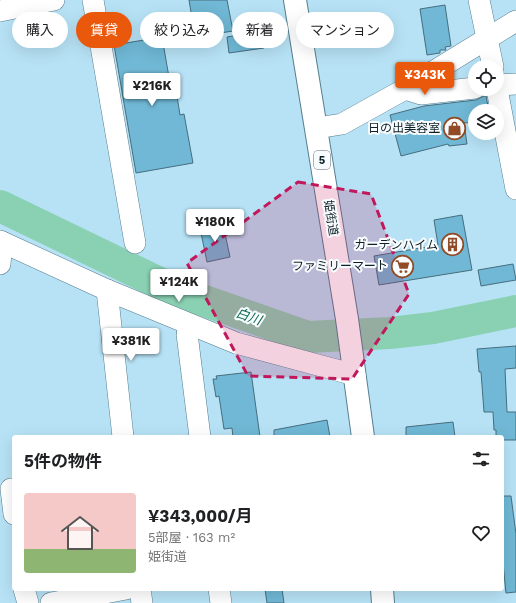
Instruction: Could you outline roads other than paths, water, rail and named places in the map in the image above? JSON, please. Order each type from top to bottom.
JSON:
[{"type":"main road","name":"姫街道","points":[[295,0],[347,320],[363,435]]},
{"type":"main road","points":[[382,591],[383,603]]},
{"type":"street","points":[[0,11],[54,0]]},
{"type":"street","points":[[93,0],[135,243]]},
{"type":"street","points":[[479,0],[492,60]]},
{"type":"street","points":[[317,128],[342,124],[405,89],[516,21]]},
{"type":"street","points":[[504,85],[516,84]]},
{"type":"street","points":[[405,89],[421,94],[468,89]]},
{"type":"street","points":[[498,96],[516,189]]},
{"type":"street","points":[[0,264],[1,241],[107,290],[236,343],[354,369]]},
{"type":"street","points":[[107,290],[123,435]]},
{"type":"street","points":[[187,334],[200,435]]},
{"type":"street","points":[[11,489],[12,497]]},
{"type":"street","points":[[25,591],[28,603]]},
{"type":"street","points":[[51,603],[115,591]]},
{"type":"street","points":[[140,591],[142,603]]},
{"type":"street","points":[[220,591],[221,603]]},
{"type":"waterway","name":"白川","points":[[0,206],[176,291],[308,337],[390,333],[433,328],[516,311]]},
{"type":"place","name":"日の出美容室","points":[[455,128]]},
{"type":"place","name":"ガーデンハイム","points":[[453,245]]},
{"type":"place","name":"ファミリーマート","points":[[403,266]]}]
